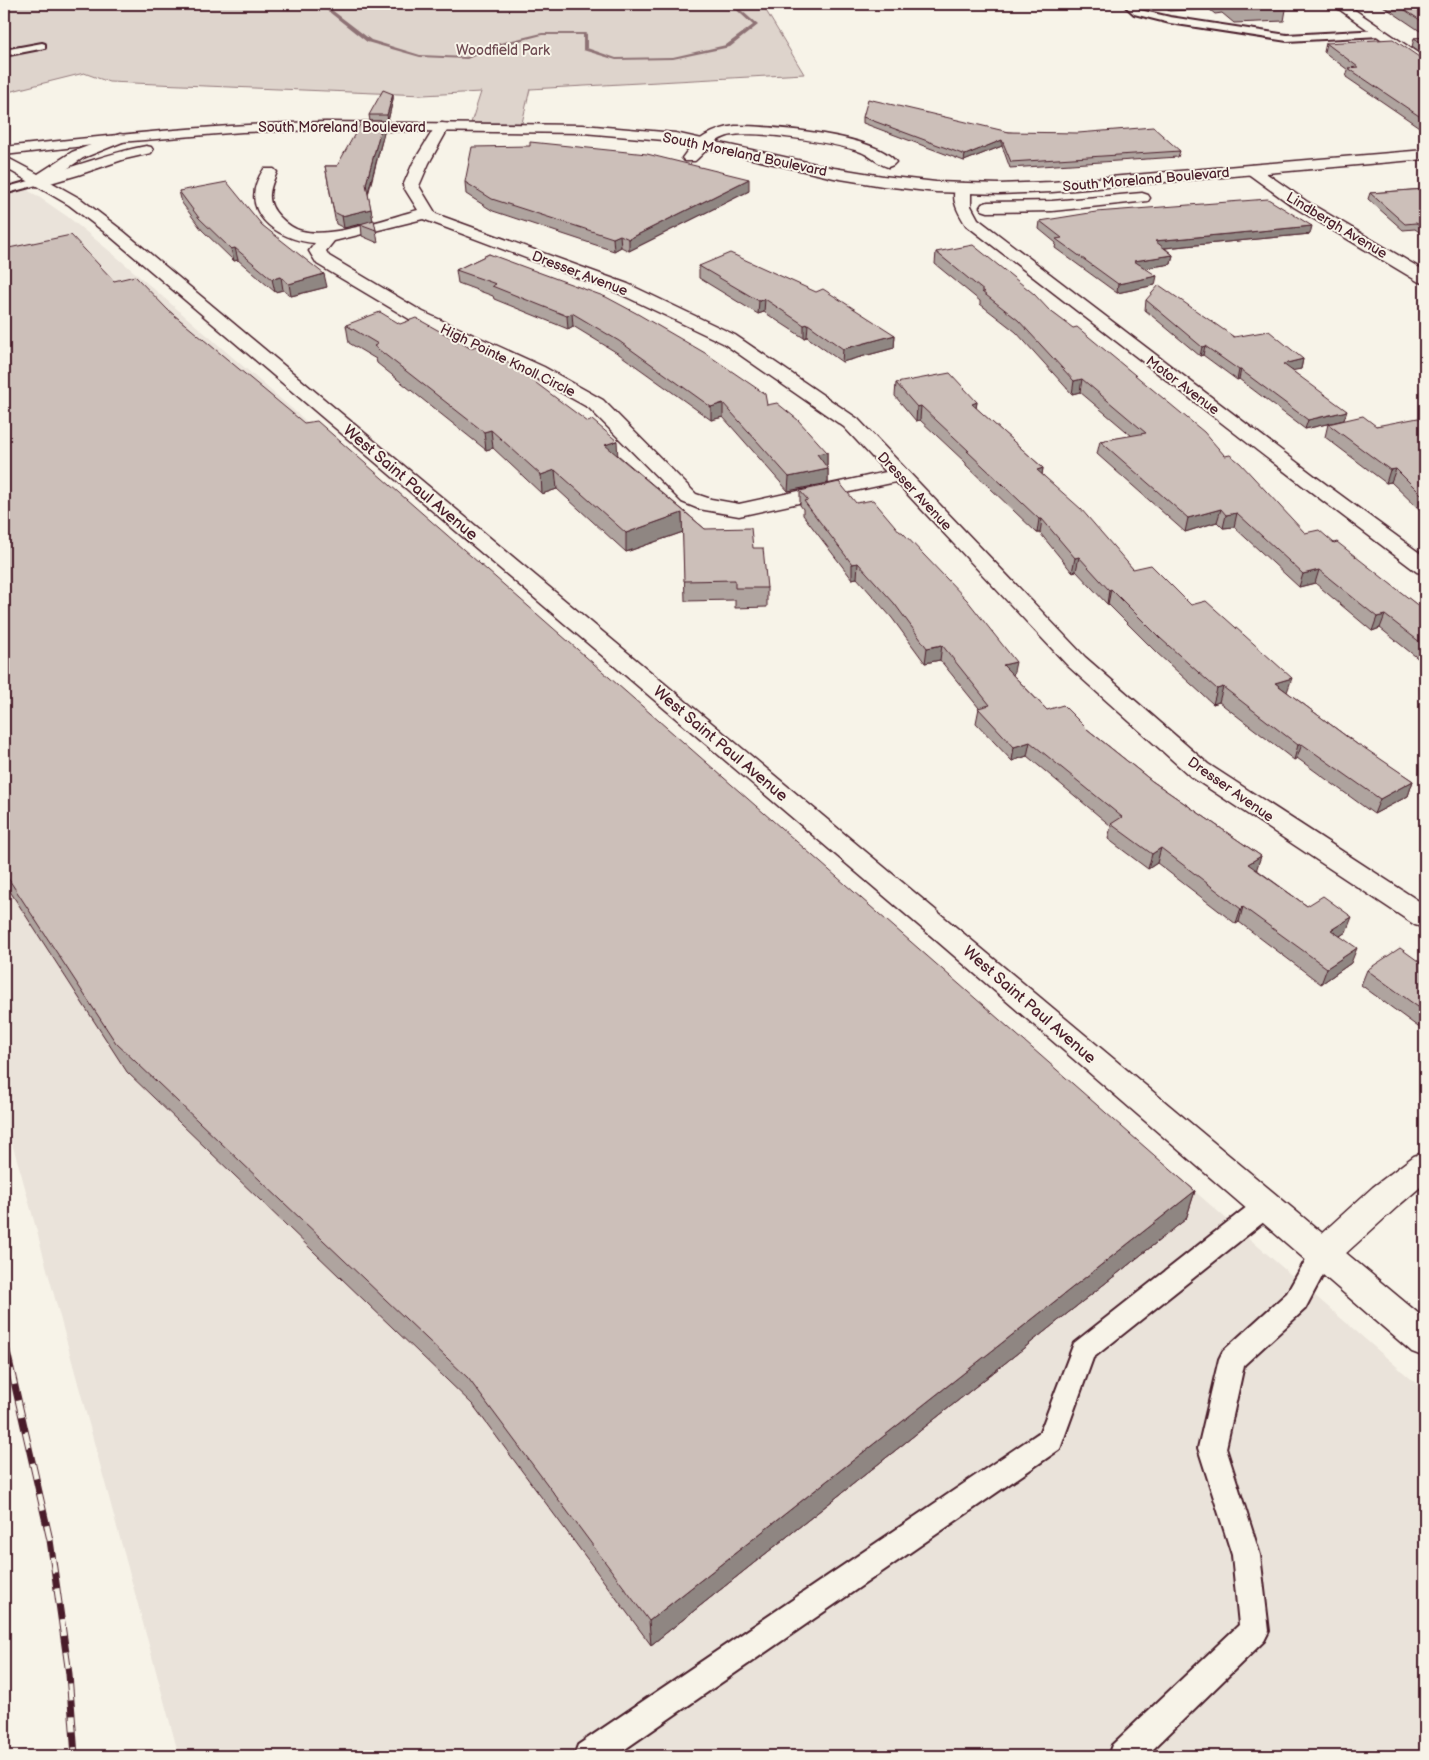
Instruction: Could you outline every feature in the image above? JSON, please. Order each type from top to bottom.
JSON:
[{"type":"street","points":[[1338,4],[1425,64]]},
{"type":"street","name":"South Moreland Boulevard","points":[[40,181],[132,153],[183,140],[292,126],[436,139],[609,130],[654,134],[706,143],[857,177],[936,187],[958,200],[1028,208],[1158,197]]},
{"type":"street","points":[[690,158],[717,135],[728,131],[769,132],[850,144],[867,149],[888,162]]},
{"type":"street","points":[[40,181],[53,168],[72,156],[120,138]]},
{"type":"street","name":"South Moreland Boulevard","points":[[4,151],[120,138],[298,142]]},
{"type":"street","points":[[269,172],[261,190],[261,205],[276,223],[290,234],[304,237],[328,238],[427,213],[410,186],[436,139]]},
{"type":"street","name":"South Moreland Boulevard","points":[[672,154],[708,162]]},
{"type":"street","name":"South Moreland Boulevard","points":[[958,200],[1033,188],[1425,155]]},
{"type":"street","name":"West Saint Paul Avenue","points":[[4,161],[75,202],[117,234],[1424,1339]]},
{"type":"street","name":"Lindbergh Avenue","points":[[1252,170],[1273,186],[1425,278]]},
{"type":"street","points":[[1254,188],[1301,184]]},
{"type":"street","name":"Motor Avenue","points":[[958,200],[972,222],[986,234],[1425,567]]},
{"type":"street","name":"Dresser Avenue","points":[[427,213],[430,217],[622,288],[729,339],[851,423],[1077,662],[1199,770],[1425,918]]},
{"type":"street","name":"High Pointe Knoll Circle","points":[[328,238],[317,250],[323,260],[417,316],[537,371],[596,404],[689,498],[706,505],[739,510],[901,476]]},
{"type":"street","points":[[1399,548],[1425,545]]},
{"type":"street","points":[[1322,1254],[1384,1197],[1425,1165]]},
{"type":"lane","points":[[1127,4],[1137,12],[1170,20],[1287,38],[1380,33]]},
{"type":"lane","points":[[4,53],[42,46]]},
{"type":"lane","points":[[4,190],[40,181]]},
{"type":"lane","points":[[589,1756],[1050,1440],[1083,1351],[1266,1206]]},
{"type":"lane","points":[[1123,1756],[1254,1631],[1246,1555],[1212,1448],[1232,1359],[1296,1301],[1322,1254]]},
{"type":"shaded area","points":[[4,177],[36,195],[68,217],[118,258],[1425,1391],[1425,1756],[179,1756],[21,1173],[4,1118]]},
{"type":"green space","name":"Woodfield Park","points":[[4,4],[762,4],[804,74],[530,89],[522,123],[471,123],[481,92],[423,95],[109,82],[84,73],[4,93]]},
{"type":"building","points":[[1396,4],[1425,4],[1425,21],[1423,22]]},
{"type":"building","points":[[1425,37],[1425,45],[1414,38]]},
{"type":"building","points":[[1393,39],[1425,60],[1425,120],[1348,68],[1358,67],[1326,43]]},
{"type":"building","points":[[383,90],[393,94],[387,115],[369,115]]},
{"type":"building","points":[[868,99],[1009,132],[1078,133],[1153,127],[1180,151],[1011,162],[1002,140],[965,155],[863,117]]},
{"type":"building","points":[[362,121],[383,121],[366,184],[371,209],[342,216],[334,212],[325,166],[337,166]]},
{"type":"building","points":[[530,142],[647,154],[749,179],[629,239],[620,235],[613,238],[492,199],[465,182],[472,147],[530,146]]},
{"type":"building","points":[[227,182],[262,225],[324,274],[289,284],[281,277],[272,279],[235,248],[231,249],[199,218],[179,191]]},
{"type":"building","points":[[1425,189],[1425,228],[1416,223],[1405,224],[1370,193]]},
{"type":"building","points":[[1268,199],[1312,226],[1155,241],[1173,255],[1134,261],[1157,276],[1118,284],[1056,239],[1062,238],[1040,221],[1096,212]]},
{"type":"building","points":[[374,220],[376,230],[360,224]]},
{"type":"building","points":[[71,235],[114,281],[135,276],[168,310],[304,423],[317,421],[1195,1191],[649,1621],[468,1378],[116,1043],[4,872],[4,249]]},
{"type":"building","points":[[973,245],[1034,294],[1049,310],[1073,328],[1077,327],[1204,432],[1225,456],[1230,455],[1240,463],[1305,533],[1319,530],[1425,611],[1425,646],[1385,615],[1377,617],[1319,570],[1303,574],[1237,513],[1226,515],[1221,509],[1188,518],[1100,441],[1146,433],[1082,379],[1074,381],[1018,320],[936,252]]},
{"type":"building","points":[[730,253],[816,292],[823,289],[895,335],[843,349],[808,324],[804,325],[765,299],[759,301],[699,266]]},
{"type":"building","points":[[489,254],[606,297],[705,353],[765,394],[767,405],[777,403],[798,420],[827,452],[817,454],[828,469],[789,477],[723,403],[711,407],[619,341],[572,313],[567,316],[492,286],[496,284],[456,270]]},
{"type":"building","points":[[1159,285],[1234,337],[1269,331],[1303,359],[1283,364],[1347,411],[1308,420],[1241,370],[1205,346],[1202,347],[1146,300]]},
{"type":"building","points":[[380,312],[400,324],[416,318],[470,348],[484,344],[588,422],[592,420],[617,441],[605,445],[705,529],[751,528],[753,548],[763,548],[767,588],[735,588],[735,580],[684,581],[682,513],[626,533],[555,470],[541,475],[491,430],[484,432],[374,346],[378,344],[346,325]]},
{"type":"building","points":[[950,373],[977,402],[972,404],[1043,468],[1037,470],[1081,509],[1133,569],[1151,565],[1191,605],[1206,601],[1292,678],[1275,683],[1358,745],[1413,781],[1380,799],[1302,744],[1298,745],[1223,687],[1217,689],[1160,638],[1111,589],[1109,590],[1079,557],[1075,558],[1042,519],[1039,519],[921,406],[917,407],[896,383]]},
{"type":"building","points":[[1363,416],[1376,426],[1418,418],[1425,423],[1425,497],[1396,469],[1390,470],[1328,424]]},
{"type":"building","points":[[839,482],[856,503],[873,500],[900,532],[967,600],[1016,662],[1003,665],[1047,710],[1063,705],[1087,729],[1152,781],[1261,856],[1248,864],[1307,906],[1323,896],[1352,917],[1331,930],[1357,948],[1327,968],[1243,907],[1241,909],[1161,848],[1152,854],[1111,824],[1122,817],[1030,742],[1014,747],[978,708],[990,705],[942,645],[927,648],[894,603],[858,563],[852,564],[804,501],[808,500],[800,491]]},
{"type":"building","points":[[1400,948],[1425,966],[1425,1012],[1367,970]]},
{"type":"waterway","points":[[321,4],[369,41],[420,56],[467,58],[498,45],[542,34],[585,34],[585,49],[616,59],[673,58],[728,46],[756,25],[732,4]]},
{"type":"railway","points":[[4,1338],[50,1540],[69,1674],[75,1756]]}]
